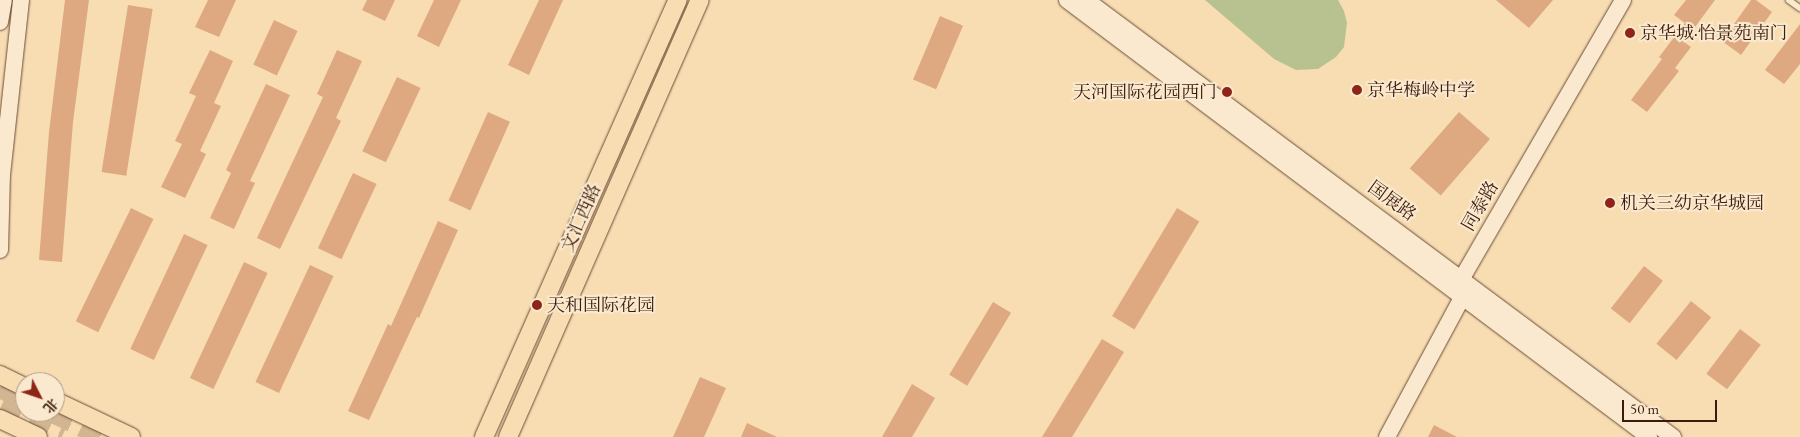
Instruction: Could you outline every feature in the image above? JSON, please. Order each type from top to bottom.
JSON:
[{"type":"main road","name":"文汇西路","points":[[484,437],[678,0]]},
{"type":"main road","name":"文汇西路","points":[[508,437],[700,0]]},
{"type":"main road","points":[[0,375],[15,382]]},
{"type":"main road","points":[[65,406],[130,437]]},
{"type":"main road","points":[[0,419],[38,437]]},
{"type":"street","points":[[0,22],[4,0]]},
{"type":"street","points":[[0,250],[2,175],[21,0]]},
{"type":"street","name":"国展路","points":[[1066,0],[1649,437]]},
{"type":"street","name":"国展路","points":[[1086,0],[1462,278],[1673,437]]},
{"type":"street","name":"同泰路","points":[[1462,278],[1623,0]]},
{"type":"street","points":[[1388,437],[1463,296],[1462,278]]},
{"type":"lane","points":[[1790,0],[1800,8]]},
{"type":"green space","points":[[1205,0],[1338,0],[1344,11],[1347,23],[1344,47],[1336,57],[1318,69],[1296,70],[1274,59]]},
{"type":"building","points":[[65,0],[89,0],[73,122],[62,262],[39,260],[49,132]]},
{"type":"building","points":[[208,0],[236,0],[219,37],[195,27]]},
{"type":"building","points":[[367,0],[395,0],[385,21],[362,10]]},
{"type":"building","points":[[434,0],[461,0],[439,47],[417,36]]},
{"type":"building","points":[[539,0],[563,0],[529,75],[508,65]]},
{"type":"building","points":[[1496,0],[1553,0],[1529,28]]},
{"type":"building","points":[[1686,0],[1715,0],[1684,42],[1691,47],[1675,68],[1679,71],[1647,112],[1631,100],[1662,59],[1659,57],[1685,23],[1674,15]]},
{"type":"building","points":[[1751,0],[1756,0],[1772,12],[1741,55],[1722,41]]},
{"type":"building","points":[[128,5],[153,9],[126,176],[102,172]]},
{"type":"building","points":[[940,16],[963,26],[936,89],[913,80]]},
{"type":"building","points":[[274,20],[298,31],[277,75],[253,64]]},
{"type":"building","points":[[1800,24],[1800,64],[1784,84],[1765,70]]},
{"type":"building","points":[[210,50],[233,61],[214,103],[221,106],[200,151],[206,154],[185,198],[161,187],[182,144],[175,141],[196,96],[189,93]]},
{"type":"building","points":[[337,50],[362,61],[336,118],[341,121],[280,249],[257,238],[323,97],[317,94]]},
{"type":"building","points":[[397,77],[421,88],[386,162],[362,151]]},
{"type":"building","points":[[266,84],[290,95],[250,181],[255,183],[234,229],[210,218],[231,173],[226,170]]},
{"type":"building","points":[[488,112],[510,122],[470,210],[449,201]]},
{"type":"building","points":[[1459,112],[1490,139],[1441,196],[1410,169]]},
{"type":"building","points":[[353,173],[377,184],[341,259],[318,248]]},
{"type":"building","points":[[131,208],[153,219],[98,332],[76,321]]},
{"type":"building","points":[[1177,208],[1199,221],[1134,329],[1112,316]]},
{"type":"building","points":[[438,221],[458,230],[419,318],[417,317],[369,420],[348,411],[388,324],[391,326]]},
{"type":"building","points":[[184,234],[208,245],[154,360],[130,349]]},
{"type":"building","points":[[244,262],[268,273],[213,389],[190,378]]},
{"type":"building","points":[[310,265],[334,276],[279,393],[255,382]]},
{"type":"building","points":[[1644,266],[1663,281],[1630,323],[1611,309]]},
{"type":"building","points":[[1691,301],[1711,317],[1677,360],[1656,344]]},
{"type":"building","points":[[993,302],[1011,313],[967,386],[949,375]]},
{"type":"building","points":[[1740,329],[1761,345],[1727,389],[1706,374]]},
{"type":"building","points":[[1102,339],[1124,352],[1072,437],[1042,437]]},
{"type":"building","points":[[700,377],[726,388],[704,437],[673,437]]},
{"type":"building","points":[[912,384],[935,398],[912,437],[882,437]]},
{"type":"building","points":[[747,423],[777,437],[741,437]]},
{"type":"building","points":[[1434,425],[1457,437],[1428,437]]},
{"type":"tunnel","points":[[0,387],[15,394]]},
{"type":"tunnel","points":[[0,408],[61,437]]},
{"type":"tunnel","points":[[65,418],[105,437]]},
{"type":"place","name":"京华城·怡景苑南门","points":[[1630,33]]},
{"type":"place","name":"京华梅岭中学","points":[[1357,90]]},
{"type":"place","name":"天河国际花园西门","points":[[1227,92]]},
{"type":"place","name":"机关三幼京华城园","points":[[1610,203]]},
{"type":"place","name":"天和国际花园","points":[[537,305]]}]
